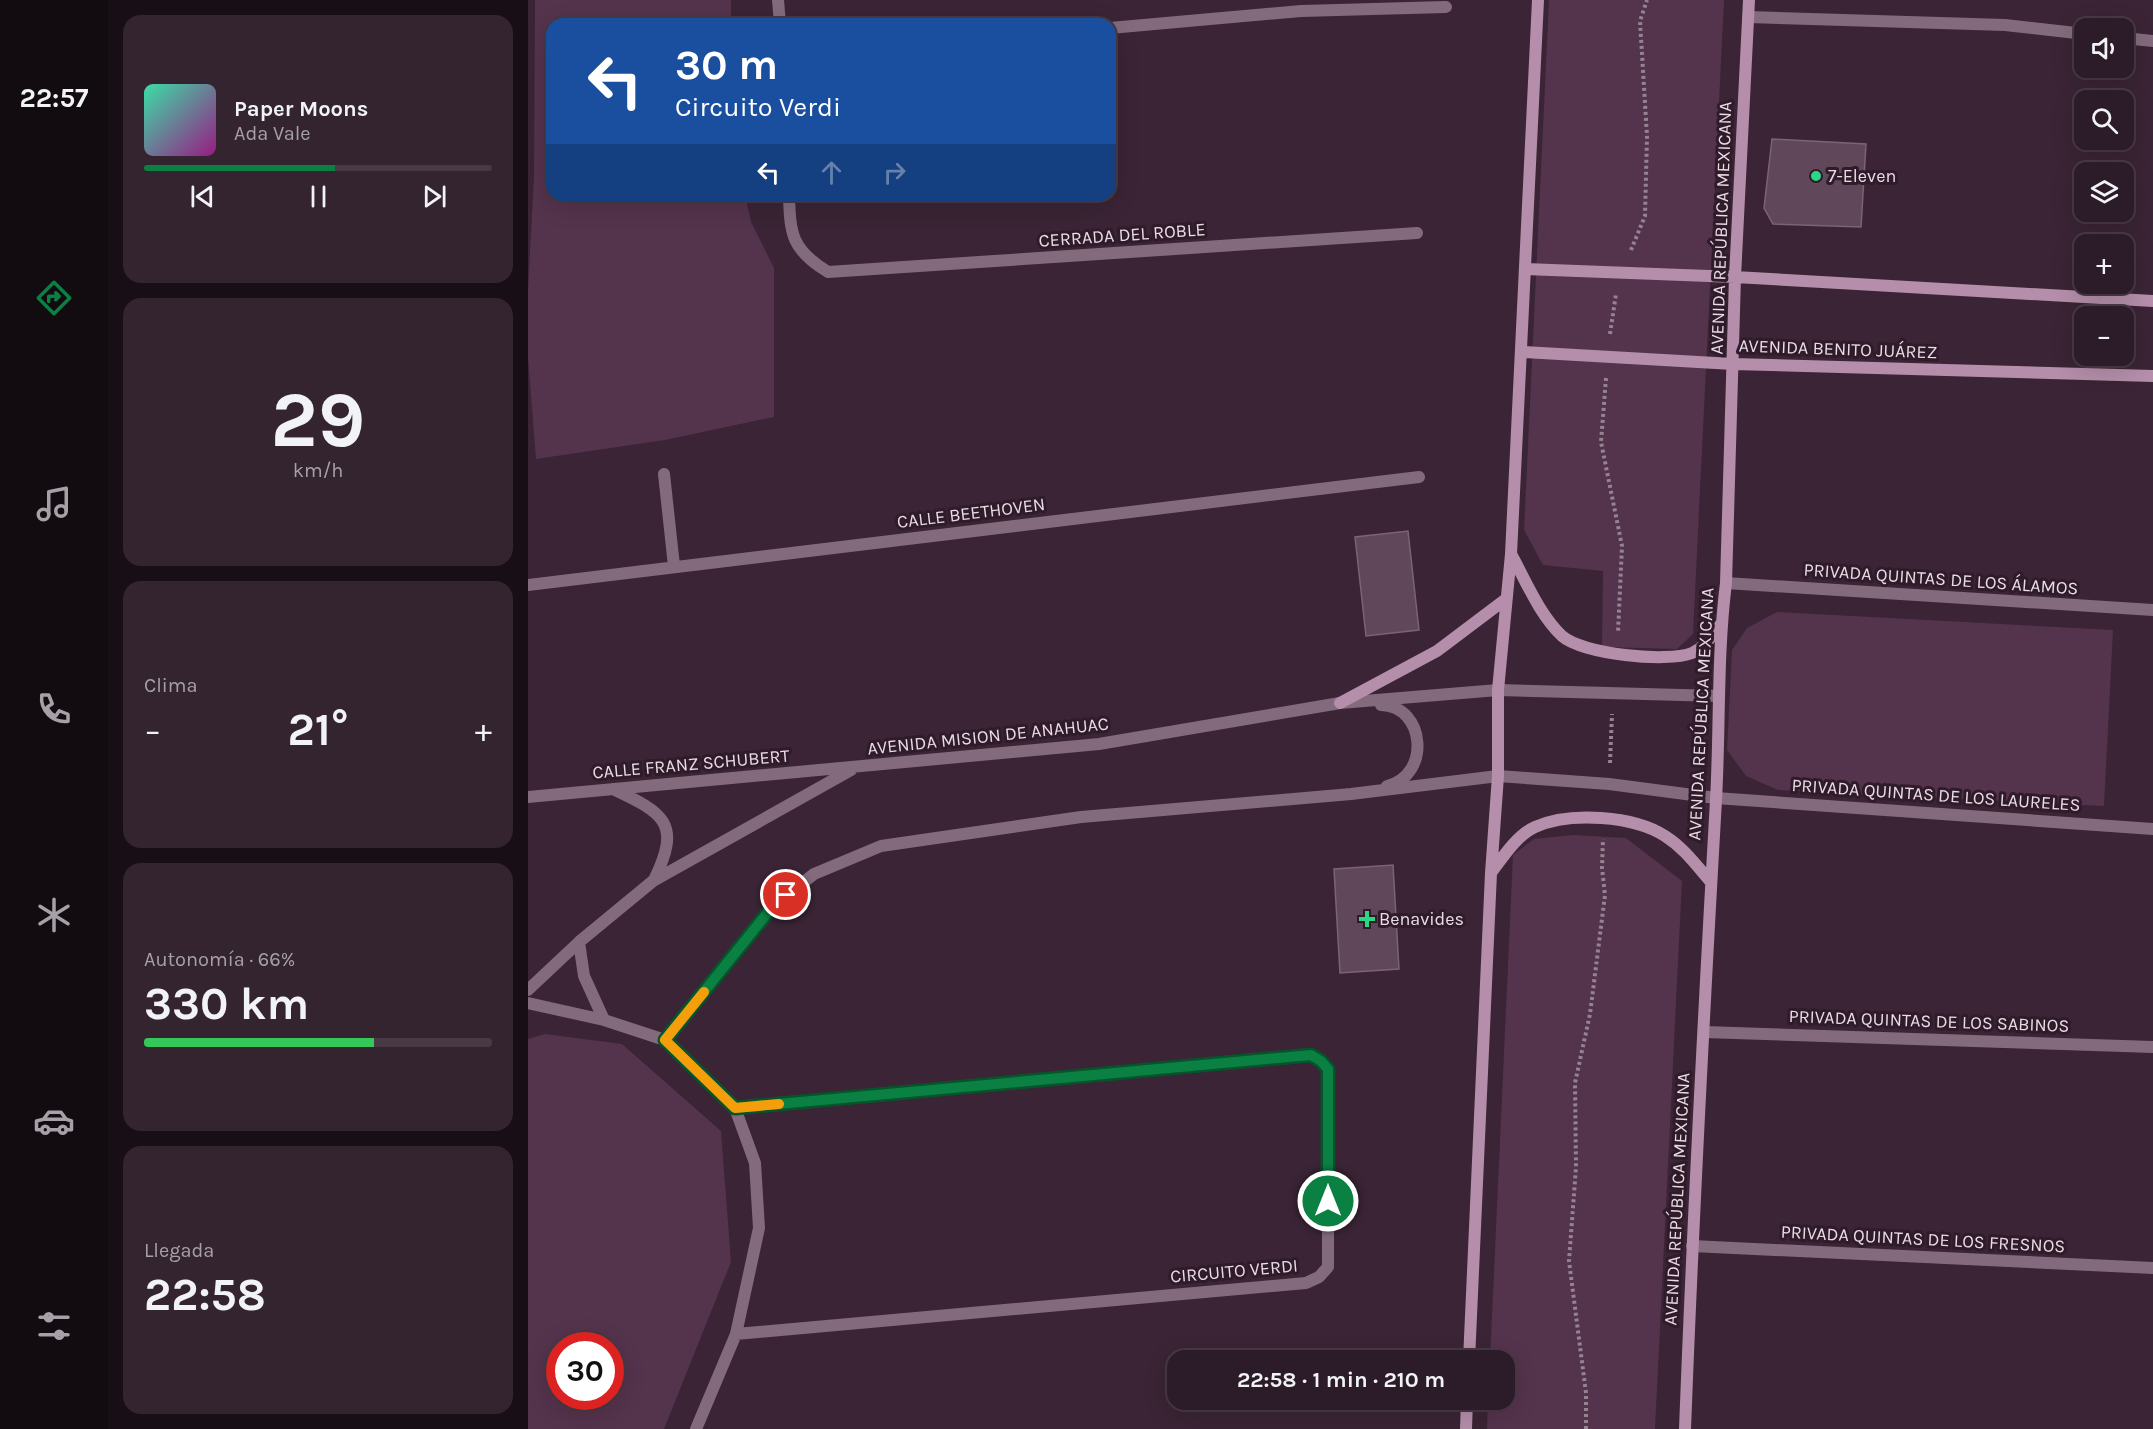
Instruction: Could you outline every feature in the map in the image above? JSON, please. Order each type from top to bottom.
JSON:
[{"type":"main road","points":[[1469,1350],[1491,873],[1498,776],[1498,690],[1511,554],[1538,0]]},
{"type":"main road","name":"AVENIDA REPÚBLICA MEXICANA","points":[[1685,1429],[1692,1246],[1716,798],[1721,624],[1726,583],[1735,277],[1749,0]]},
{"type":"main road","points":[[1525,269],[1735,277],[2153,301]]},
{"type":"main road","name":"AVENIDA BENITO JUÁREZ","points":[[1522,352],[1733,364],[2153,376]]},
{"type":"main road","points":[[1511,554],[1543,613],[1563,636],[1581,648],[1617,654],[1680,656],[1693,653],[1704,646],[1721,624]]},
{"type":"main road","points":[[1340,703],[1437,651],[1506,599]]},
{"type":"main road","points":[[1491,873],[1510,847],[1534,827],[1573,818],[1605,819],[1641,826],[1664,835],[1684,850],[1710,881]]},
{"type":"main road","points":[[1466,1429],[1467,1410]]},
{"type":"street","points":[[778,0],[780,18]]},
{"type":"street","points":[[1116,27],[1301,11],[1446,8]]},
{"type":"street","points":[[1748,17],[2005,26],[2074,33]]},
{"type":"street","points":[[2134,39],[2153,41]]},
{"type":"street","name":"CERRADA DEL ROBLE","points":[[789,201],[790,229],[806,258],[828,272],[1417,233]]},
{"type":"street","points":[[664,474],[674,566]]},
{"type":"street","name":"CALLE BEETHOVEN","points":[[528,585],[1419,477]]},
{"type":"street","name":"PRIVADA QUINTAS DE LOS ÁLAMOS","points":[[1726,583],[2153,610]]},
{"type":"street","name":"AVENIDA MISION DE ANAHUAC","points":[[528,990],[579,942],[653,881],[857,767],[1099,744],[1340,703],[1498,690],[1719,696]]},
{"type":"street","name":"AVENIDA MISION DE ANAHUAC","points":[[1340,703],[1392,705],[1409,716],[1417,735],[1418,758],[1410,772],[1394,784],[1351,794]]},
{"type":"street","name":"CALLE FRANZ SCHUBERT","points":[[528,797],[857,767]]},
{"type":"street","name":"AVENIDA MISION DE ANAHUAC","points":[[665,1040],[773,906],[814,873],[881,846],[1081,817],[1351,794],[1498,776],[1609,784],[1716,798]]},
{"type":"street","points":[[612,789],[657,812],[665,825],[668,840],[666,856],[653,881]]},
{"type":"street","name":"PRIVADA QUINTAS DE LOS LAURELES","points":[[1716,798],[2153,829]]},
{"type":"street","points":[[579,942],[584,976],[604,1020]]},
{"type":"street","points":[[528,1003],[604,1020],[665,1040],[735,1108],[755,1163],[759,1228],[736,1334],[696,1429]]},
{"type":"street","name":"PRIVADA QUINTAS DE LOS SABINOS","points":[[1704,1032],[2153,1047]]},
{"type":"street","name":"CIRCUITO VERDI","points":[[735,1108],[1311,1055],[1328,1069],[1328,1267],[1319,1277],[1306,1283],[736,1334]]},
{"type":"street","name":"PRIVADA QUINTAS DE LOS FRESNOS","points":[[1692,1246],[2153,1268]]},
{"type":"path","points":[[1617,654],[1622,546],[1601,442],[1612,317],[1621,274],[1645,216],[1647,136],[1640,21],[1647,0]]},
{"type":"path","points":[[1609,784],[1613,693]]},
{"type":"path","points":[[1586,1429],[1586,1393],[1569,1260],[1576,1167],[1575,1083],[1590,1014],[1605,895],[1602,868],[1605,819]]},
{"type":"shaded area","points":[[535,0],[731,0],[731,18],[546,18],[546,201],[746,201],[751,222],[774,268],[774,417],[665,440],[536,459],[528,358],[528,290],[534,177]]},
{"type":"shaded area","points":[[1549,0],[1724,0],[1693,634],[1677,649],[1602,647],[1603,571],[1543,565],[1524,530]]},
{"type":"shaded area","points":[[1777,612],[2113,630],[2104,806],[1778,790],[1746,776],[1727,750],[1732,650],[1747,628]]},
{"type":"shaded area","points":[[1573,835],[1626,838],[1682,881],[1655,1429],[1487,1429],[1488,1410],[1515,1410],[1515,1350],[1490,1350],[1513,855],[1534,839]]},
{"type":"shaded area","points":[[545,1034],[622,1044],[721,1131],[731,1262],[664,1429],[528,1429],[528,1039]]},
{"type":"building","name":"7-Eleven","points":[[1772,139],[1866,144],[1861,227],[1773,224],[1764,208]]},
{"type":"building","points":[[1408,531],[1419,630],[1366,636],[1355,537]]},
{"type":"building","name":"Benavides","points":[[1393,865],[1399,969],[1340,973],[1334,869]]},
{"type":"slow traffic","points":[[704,992],[665,1040],[735,1108],[779,1104]]},
{"type":"place","name":"7-Eleven","points":[[1816,176]]},
{"type":"place","name":"Benavides","points":[[1367,919]]},
{"type":"route","points":[[786,895],[773,906],[665,1040],[735,1108],[1311,1055],[1328,1069],[1328,1201]]}]
